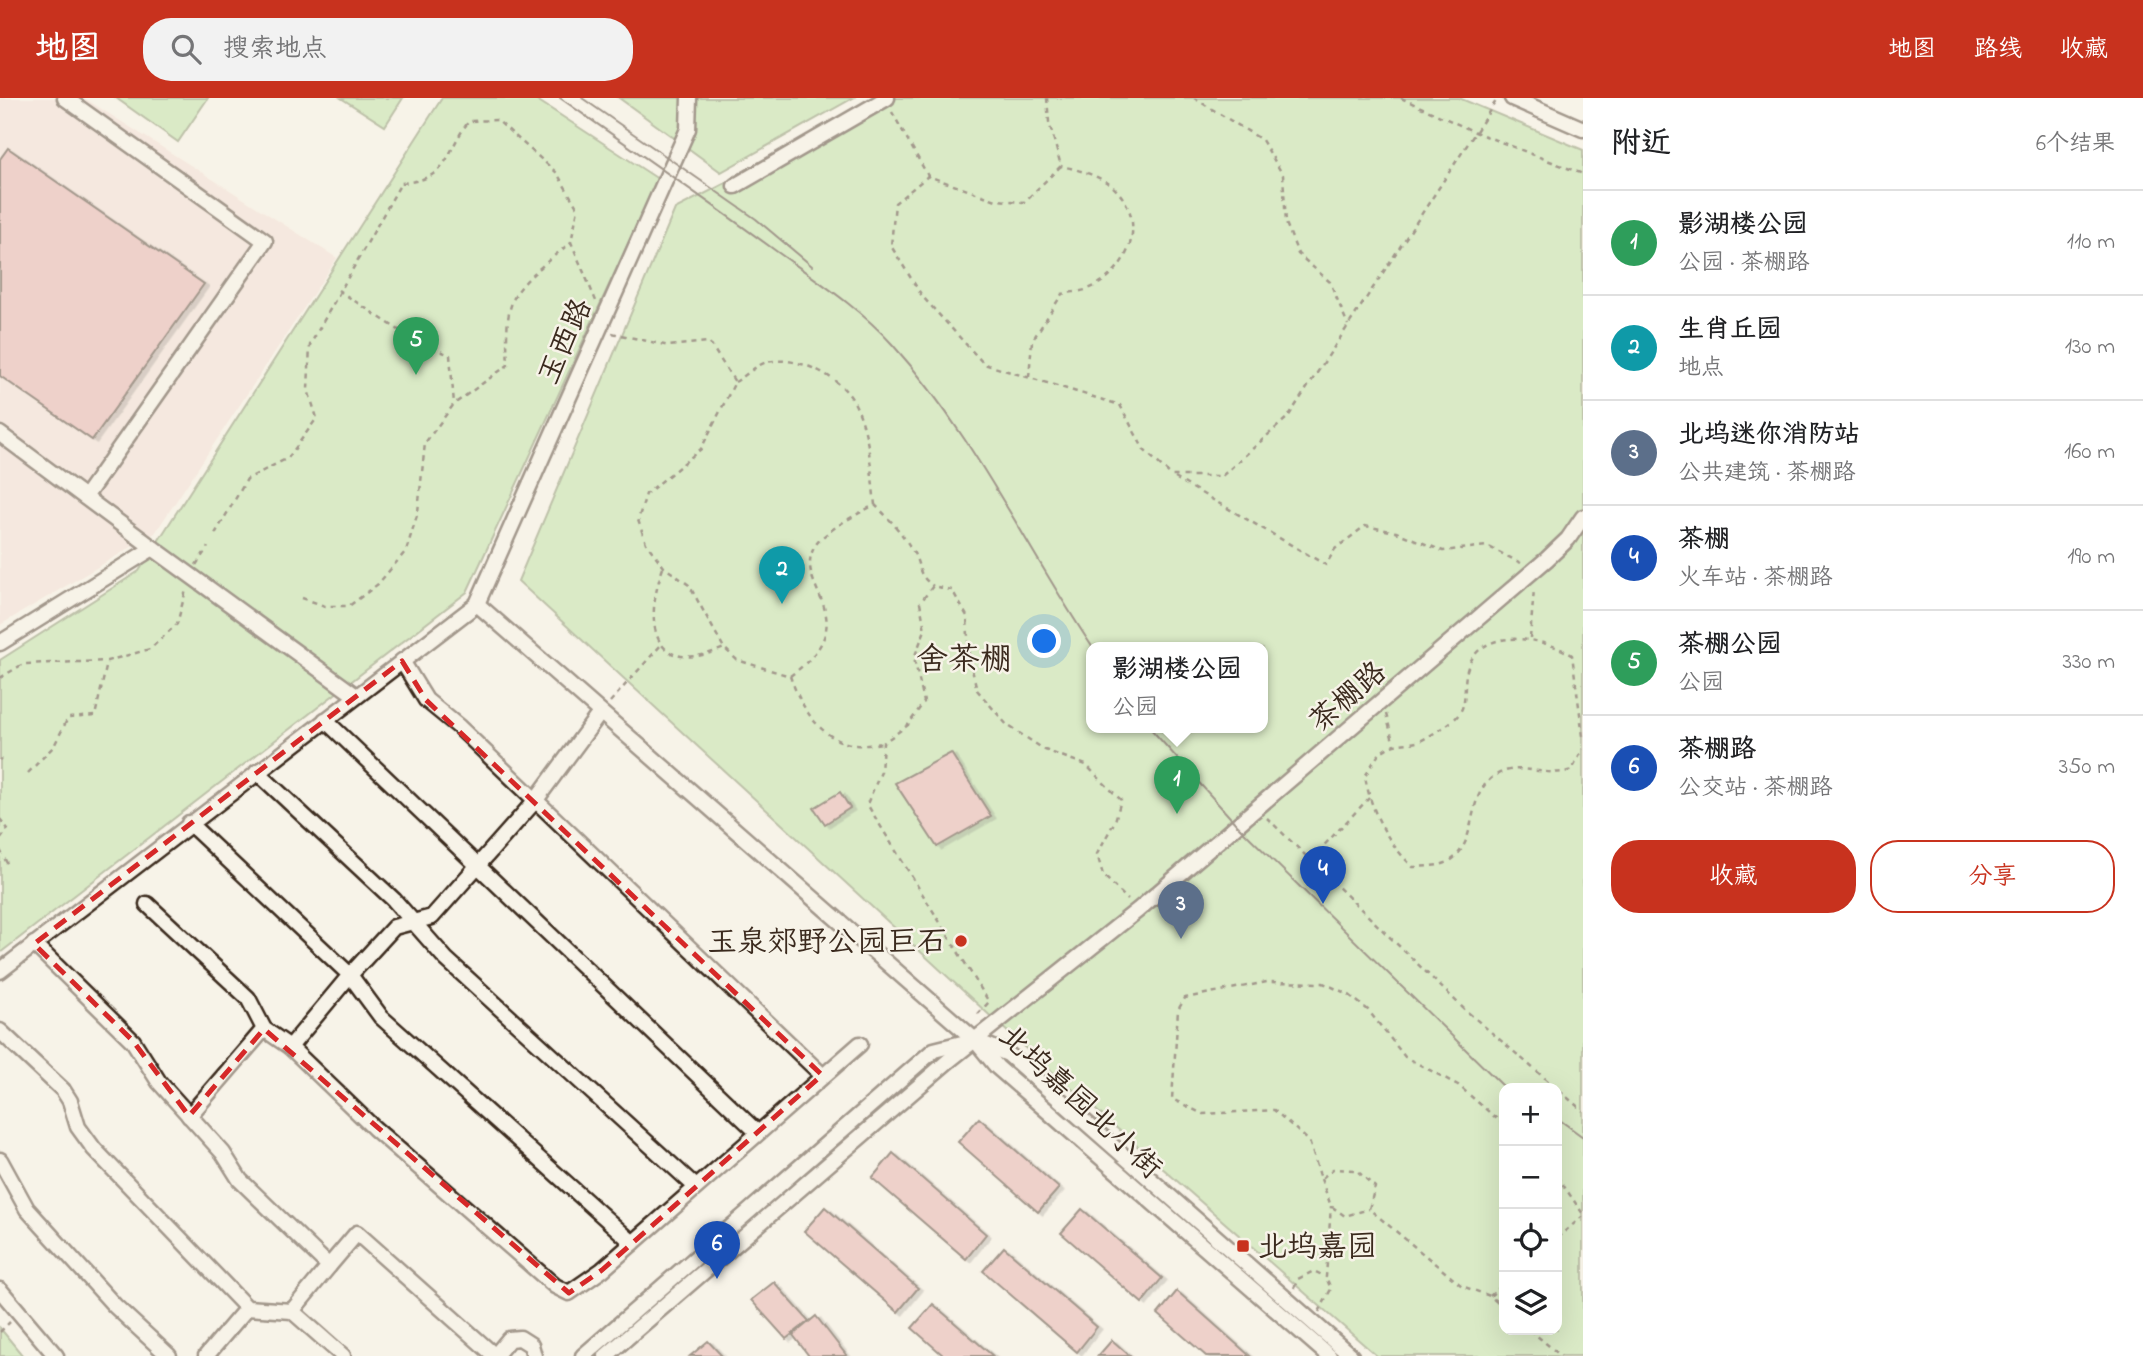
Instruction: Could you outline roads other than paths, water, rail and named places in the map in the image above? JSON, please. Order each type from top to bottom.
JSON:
[{"type":"street","points":[[65,98],[265,241],[85,497]]},
{"type":"street","name":"玉西路","points":[[477,604],[688,129],[689,98]]},
{"type":"street","points":[[1512,98],[1583,129]]},
{"type":"street","points":[[736,186],[886,99]]},
{"type":"street","points":[[0,434],[356,696]]},
{"type":"street","name":"茶棚路","points":[[606,1356],[975,1040],[1138,910],[1257,808],[1535,569],[1568,539],[1583,517]]},
{"type":"street","points":[[0,643],[153,548]]},
{"type":"street","points":[[0,971],[477,604],[975,1040]]},
{"type":"street","points":[[402,661],[426,700],[459,727],[822,1075]]},
{"type":"street","points":[[290,1047],[394,927],[432,917],[535,801],[600,712]]},
{"type":"street","points":[[325,720],[584,970],[757,1132]]},
{"type":"street","points":[[257,772],[394,900],[446,959],[696,1187]]},
{"type":"street","points":[[189,823],[350,975],[381,1017],[633,1243]]},
{"type":"street","points":[[147,904],[248,998],[264,1029],[290,1047],[374,1128],[555,1286],[569,1293],[602,1270],[860,1044]]},
{"type":"street","points":[[34,944],[133,1041],[159,1082],[223,1153],[240,1180],[329,1266]]},
{"type":"street","points":[[189,1116],[264,1029]]},
{"type":"street","points":[[0,1031],[64,1090],[71,1101],[78,1126],[94,1149],[247,1308],[292,1311],[343,1356]]},
{"type":"street","name":"茶棚路","points":[[583,1356],[934,1050],[975,1040]]},
{"type":"street","name":"北坞嘉园北小街","points":[[975,1040],[1008,1054],[1351,1356]]},
{"type":"street","name":"北坞嘉园北小街","points":[[975,1040],[997,1068],[1329,1356]]},
{"type":"street","points":[[0,1160],[27,1209],[115,1306],[169,1356]]},
{"type":"street","points":[[292,1311],[357,1233],[495,1356],[509,1339],[520,1338],[531,1345],[534,1356]]},
{"type":"street","points":[[0,1290],[56,1356]]},
{"type":"street","points":[[206,1356],[247,1308]]},
{"type":"tram line","points":[[560,98],[821,283],[852,306],[892,344],[921,379],[974,453],[1089,642]]},
{"type":"tram line","points":[[582,98],[756,219],[812,266]]},
{"type":"tram line","points":[[1154,733],[1237,825],[1500,1083]]},
{"type":"tram line","points":[[1562,1122],[1583,1137]]},
{"type":"place","name":"茶棚公园","points":[[416,375]]},
{"type":"place","name":"生肖丘园","points":[[782,604]]},
{"type":"place","name":"影湖楼公园","points":[[1177,814]]},
{"type":"place","name":"茶棚","points":[[1323,904]]},
{"type":"place","name":"北坞迷你消防站","points":[[1181,939]]},
{"type":"place","name":"玉泉郊野公园巨石","points":[[961,941]]},
{"type":"place","name":"北坞嘉园","points":[[1243,1246]]},
{"type":"place","name":"茶棚路","points":[[717,1279]]},
{"type":"district","name":"舍茶棚","points":[[964,658]]}]
